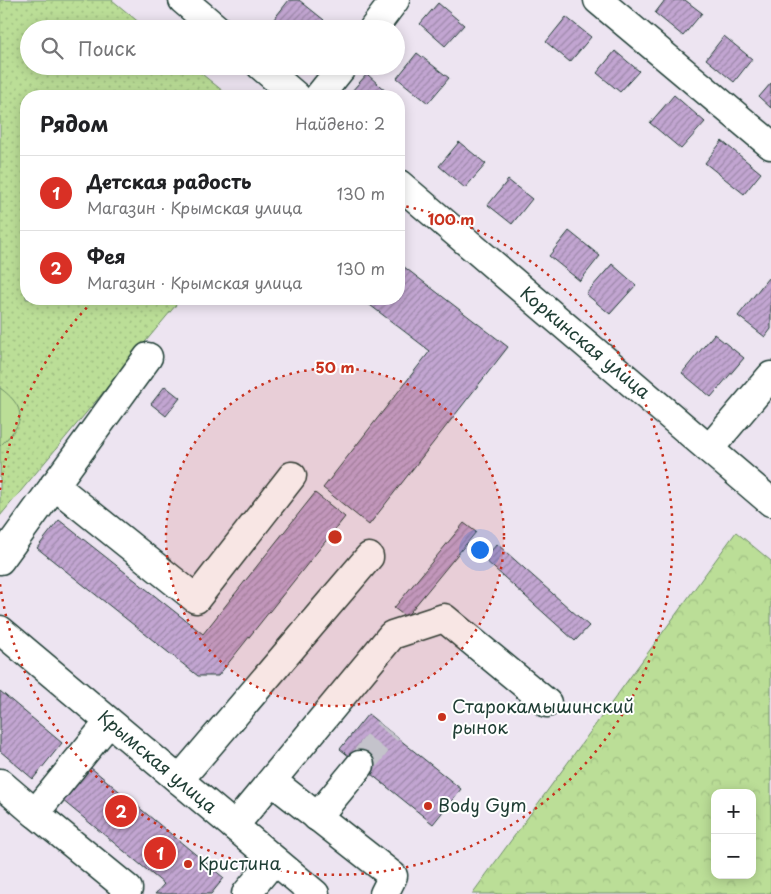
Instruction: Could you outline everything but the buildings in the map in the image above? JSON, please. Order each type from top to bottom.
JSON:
[{"type":"street","points":[[183,0],[206,20]]},
{"type":"street","points":[[380,20],[395,0]]},
{"type":"street","points":[[598,0],[771,145]]},
{"type":"street","points":[[272,75],[289,90]]},
{"type":"street","points":[[324,90],[336,75]]},
{"type":"street","name":"Коркинская улица","points":[[405,189],[771,502]]},
{"type":"street","points":[[0,560],[148,356]]},
{"type":"street","points":[[709,449],[771,376]]},
{"type":"street","points":[[54,486],[196,598],[292,476]]},
{"type":"street","points":[[179,780],[369,557]]},
{"type":"street","points":[[234,826],[392,635],[444,618],[547,703]]},
{"type":"street","name":"Крымская улица","points":[[0,630],[315,894]]},
{"type":"street","points":[[36,813],[109,722]]},
{"type":"street","points":[[317,816],[360,765]]},
{"type":"street","points":[[272,781],[393,876],[384,894]]},
{"type":"street","points":[[0,783],[128,889],[124,894]]},
{"type":"street","points":[[246,894],[274,860]]},
{"type":"green space","points":[[0,0],[112,0],[136,20],[20,20],[20,75],[203,75],[222,90],[20,90],[20,305],[176,305],[0,516]]},
{"type":"green space","points":[[0,388],[16,403],[20,418],[10,436],[0,446]]},
{"type":"green space","points":[[736,532],[771,561],[771,894],[472,894]]},
{"type":"tunnel","points":[[360,765],[388,730]]},
{"type":"place","name":"Старокамышинский рынок","points":[[442,717]]},
{"type":"place","name":"Body Gym","points":[[428,806]]},
{"type":"place","name":"Фея","points":[[121,811]]},
{"type":"place","name":"Детская радость","points":[[160,853]]},
{"type":"place","name":"Кристина","points":[[188,864]]}]
